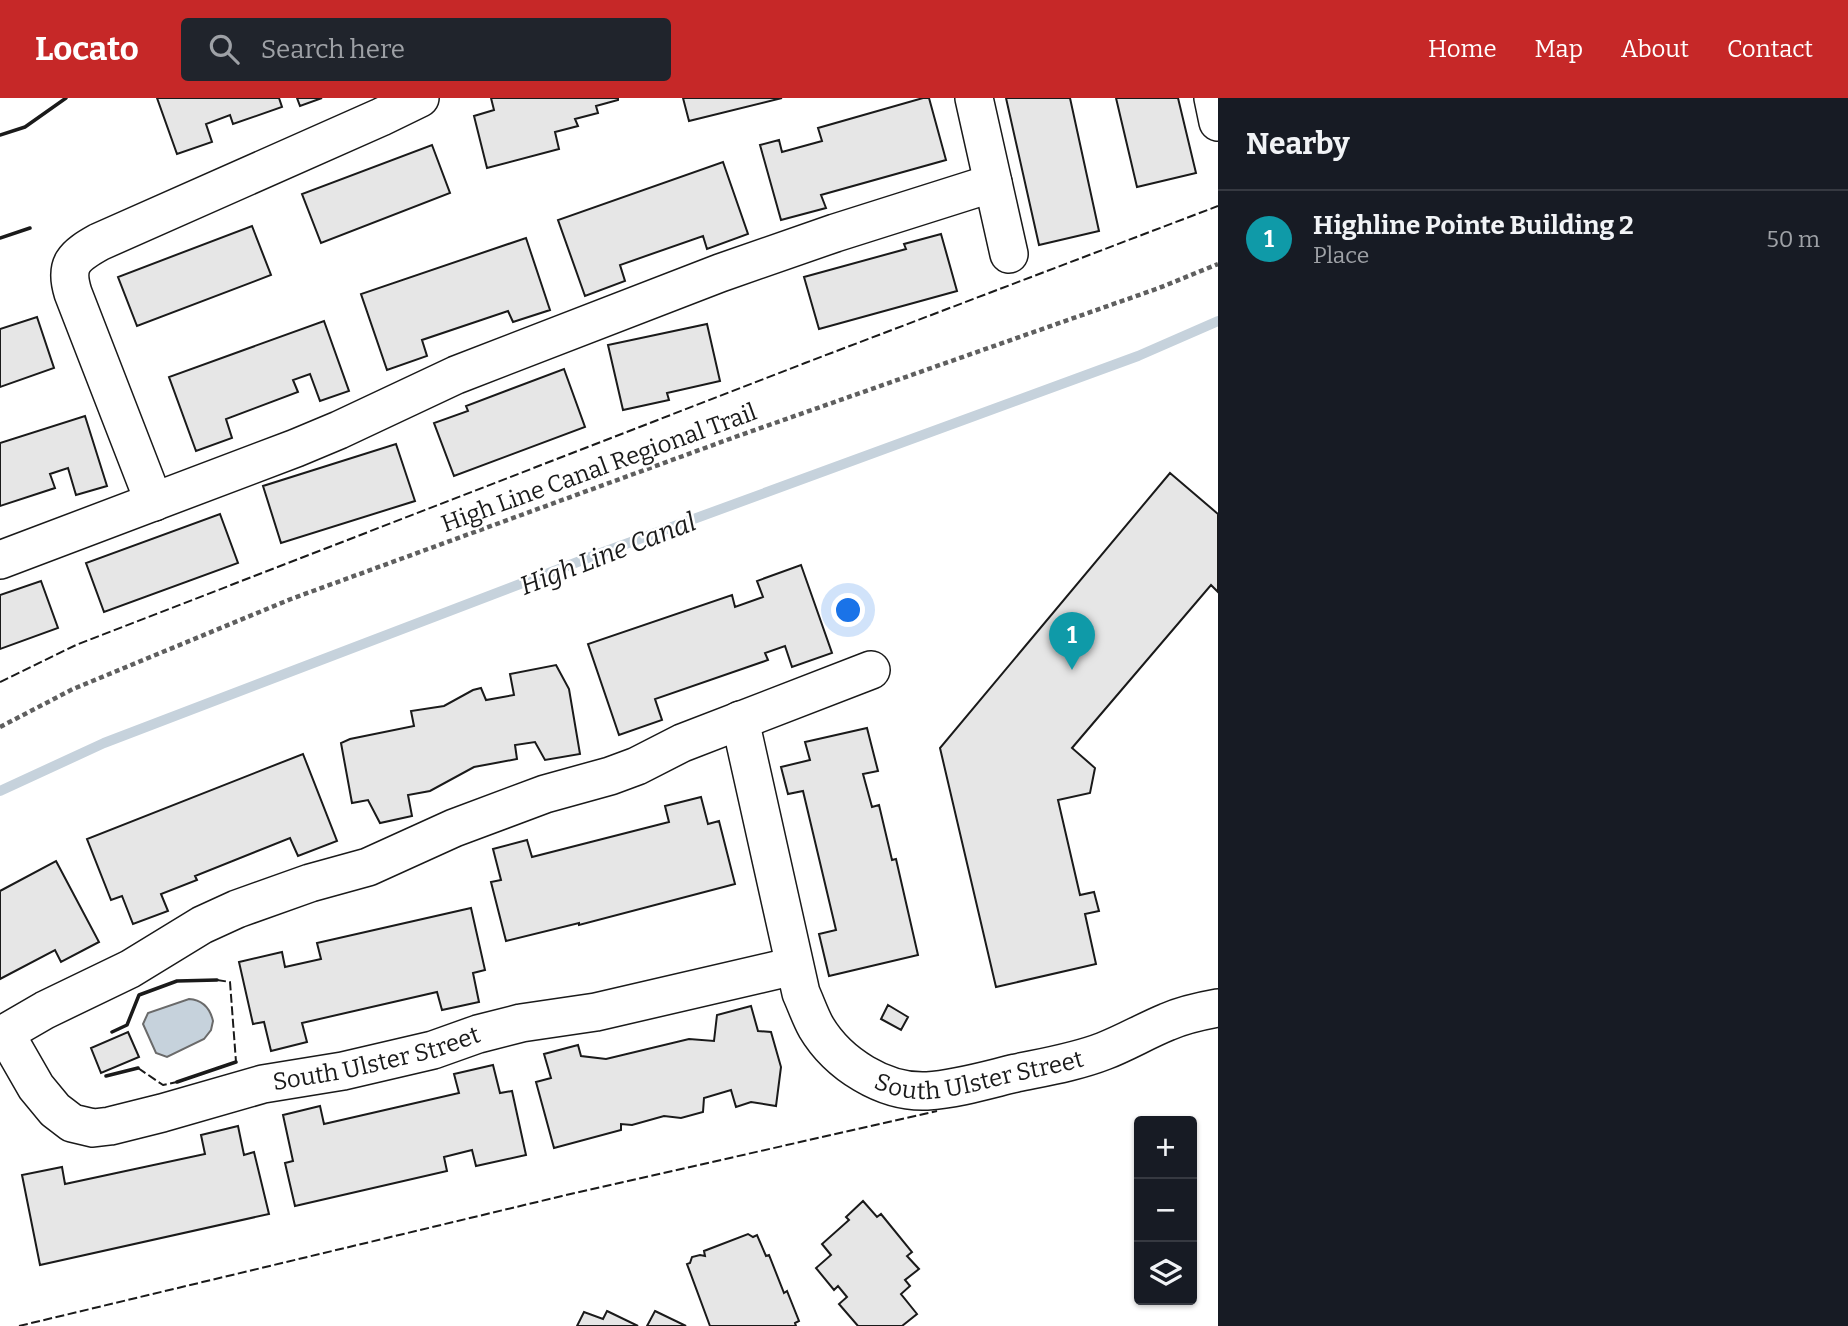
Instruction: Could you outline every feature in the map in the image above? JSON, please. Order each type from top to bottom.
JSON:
[{"type":"street","points":[[154,502],[73,293],[69,277],[70,266],[82,253],[99,242],[420,98]]},
{"type":"street","points":[[974,98],[1009,254]]},
{"type":"street","points":[[1213,98],[1218,121]]},
{"type":"street","points":[[0,560],[326,436],[456,375],[720,273],[993,183]]},
{"type":"street","name":"South Ulster Street","points":[[794,966],[596,1012],[521,1023],[420,1053],[343,1071],[263,1084],[162,1113],[93,1128],[72,1123],[55,1110],[2,1034],[130,969],[202,925],[237,909],[310,883],[368,867],[454,828],[545,794],[637,766],[682,743],[871,670]]},
{"type":"street","name":"South Ulster Street","points":[[740,720],[801,993],[817,1028],[828,1043],[860,1071],[878,1081],[916,1091],[947,1089],[1089,1056],[1169,1021],[1218,1008]]},
{"type":"path","name":"High Line Canal Regional Trail","points":[[0,727],[73,689],[291,599],[1159,288],[1218,264]]},
{"type":"shaded area","points":[[189,999],[202,1003],[208,1009],[213,1021],[211,1030],[204,1039],[167,1057],[156,1053],[143,1024],[148,1013]]},
{"type":"building","points":[[157,98],[279,98],[282,107],[233,124],[230,115],[206,124],[212,142],[177,154]]},
{"type":"building","points":[[297,98],[322,98],[300,106]]},
{"type":"building","points":[[491,98],[618,100],[596,106],[598,113],[575,119],[578,126],[555,132],[559,149],[487,168],[474,116],[494,110]]},
{"type":"building","points":[[683,98],[782,98],[689,121]]},
{"type":"building","points":[[929,98],[946,160],[821,195],[826,208],[781,220],[760,145],[779,140],[782,152],[822,141],[818,128]]},
{"type":"building","points":[[1006,98],[1070,98],[1099,231],[1039,245]]},
{"type":"building","points":[[1116,98],[1178,98],[1196,173],[1137,187]]},
{"type":"building","points":[[432,145],[450,193],[321,243],[302,194]]},
{"type":"building","points":[[723,162],[748,234],[707,249],[703,236],[620,265],[625,281],[585,296],[558,220]]},
{"type":"building","points":[[252,226],[271,275],[137,326],[118,277]]},
{"type":"building","points":[[941,234],[957,291],[819,329],[804,277],[906,249],[904,244]]},
{"type":"building","points":[[526,238],[550,310],[513,322],[508,311],[422,340],[427,356],[387,370],[361,294]]},
{"type":"building","points":[[37,317],[54,368],[0,387],[0,329]]},
{"type":"building","points":[[324,321],[349,391],[320,401],[310,374],[293,380],[298,392],[226,419],[232,438],[196,451],[169,377]]},
{"type":"building","points":[[707,324],[720,381],[667,393],[669,400],[623,410],[608,345]]},
{"type":"building","points":[[564,369],[585,427],[454,476],[434,423],[468,411],[466,406]]},
{"type":"building","points":[[85,416],[107,486],[76,495],[68,468],[50,474],[55,488],[0,506],[0,443]]},
{"type":"building","points":[[396,444],[415,501],[281,543],[263,486]]},
{"type":"building","points":[[1170,473],[1218,514],[1218,592],[1211,585],[1072,748],[1095,768],[1090,793],[1058,800],[1080,895],[1094,892],[1099,911],[1085,914],[1096,964],[996,987],[940,748]]},
{"type":"building","points":[[220,514],[238,563],[104,612],[86,563]]},
{"type":"building","points":[[801,565],[832,653],[792,667],[785,646],[765,653],[768,660],[655,699],[662,720],[619,735],[588,644],[732,595],[735,607],[763,597],[757,581]]},
{"type":"building","points":[[41,581],[58,628],[0,649],[0,595]]},
{"type":"building","points":[[556,665],[569,689],[580,754],[545,760],[535,742],[515,745],[517,759],[474,767],[430,791],[408,795],[412,816],[380,823],[368,800],[352,803],[341,743],[414,726],[411,711],[444,706],[473,690],[481,688],[486,700],[514,695],[510,674]]},
{"type":"building","points":[[867,728],[878,771],[863,774],[872,807],[879,805],[892,860],[896,859],[918,955],[829,976],[819,934],[836,930],[803,791],[788,794],[781,767],[810,760],[805,742]]},
{"type":"building","points":[[303,754],[337,841],[298,856],[290,838],[195,876],[197,880],[161,894],[168,911],[133,924],[122,896],[111,900],[87,839]]},
{"type":"building","points":[[701,797],[708,824],[719,821],[735,884],[579,925],[506,941],[491,882],[501,880],[493,849],[527,840],[532,857],[669,822],[665,806]]},
{"type":"building","points":[[56,861],[99,942],[61,962],[55,950],[0,979],[0,891]]},
{"type":"building","points":[[471,908],[485,970],[473,973],[479,1002],[442,1010],[437,992],[302,1023],[307,1042],[271,1051],[264,1022],[253,1024],[239,962],[282,952],[285,967],[321,959],[317,943]]},
{"type":"building","points":[[888,1005],[908,1017],[901,1030],[881,1019]]},
{"type":"building","points":[[751,1006],[758,1031],[771,1032],[781,1067],[776,1106],[751,1102],[736,1107],[731,1090],[704,1098],[703,1112],[681,1118],[664,1116],[632,1125],[621,1124],[621,1130],[554,1148],[536,1082],[551,1078],[544,1054],[578,1045],[581,1056],[606,1059],[689,1039],[714,1041],[717,1015]]},
{"type":"building","points":[[128,1032],[139,1057],[101,1073],[91,1048]]},
{"type":"building","points":[[493,1065],[500,1093],[512,1091],[526,1155],[476,1166],[472,1150],[444,1157],[447,1171],[295,1206],[285,1163],[293,1161],[283,1115],[320,1106],[324,1124],[459,1093],[454,1074]]},
{"type":"building","points":[[238,1126],[244,1155],[254,1152],[269,1214],[40,1265],[22,1175],[62,1167],[65,1184],[205,1154],[201,1135]]},
{"type":"building","points":[[863,1201],[877,1217],[881,1214],[912,1252],[907,1256],[919,1269],[905,1280],[910,1286],[901,1294],[917,1314],[902,1326],[858,1326],[839,1304],[847,1297],[838,1286],[834,1290],[816,1268],[831,1255],[822,1244],[849,1220],[846,1217]]},
{"type":"building","points":[[748,1234],[753,1237],[757,1235],[766,1256],[769,1255],[799,1321],[795,1323],[796,1326],[710,1326],[687,1264],[692,1257],[705,1256],[704,1251]]},
{"type":"building","points":[[607,1311],[638,1326],[577,1326],[584,1312],[603,1319]]},
{"type":"building","points":[[655,1311],[686,1326],[647,1326]]},
{"type":"waterway","name":"High Line Canal","points":[[0,791],[104,743],[601,553],[1138,356],[1218,321]]},
{"type":"fence","points":[[0,682],[76,645],[1218,206]]},
{"type":"fence","points":[[217,980],[230,982],[236,1062]]},
{"type":"fence","points":[[138,1068],[163,1085],[177,1082]]},
{"type":"fence","points":[[19,1326],[562,1196],[937,1111]]},
{"type":"wall","points":[[0,135],[25,127],[66,98]]},
{"type":"wall","points":[[0,238],[30,228]]},
{"type":"wall","points":[[112,1032],[127,1025],[139,995],[177,981],[217,980]]},
{"type":"wall","points":[[177,1082],[236,1062]]},
{"type":"wall","points":[[106,1076],[138,1068]]},
{"type":"place","name":"Highline Pointe Building 2","points":[[1072,670]]}]
